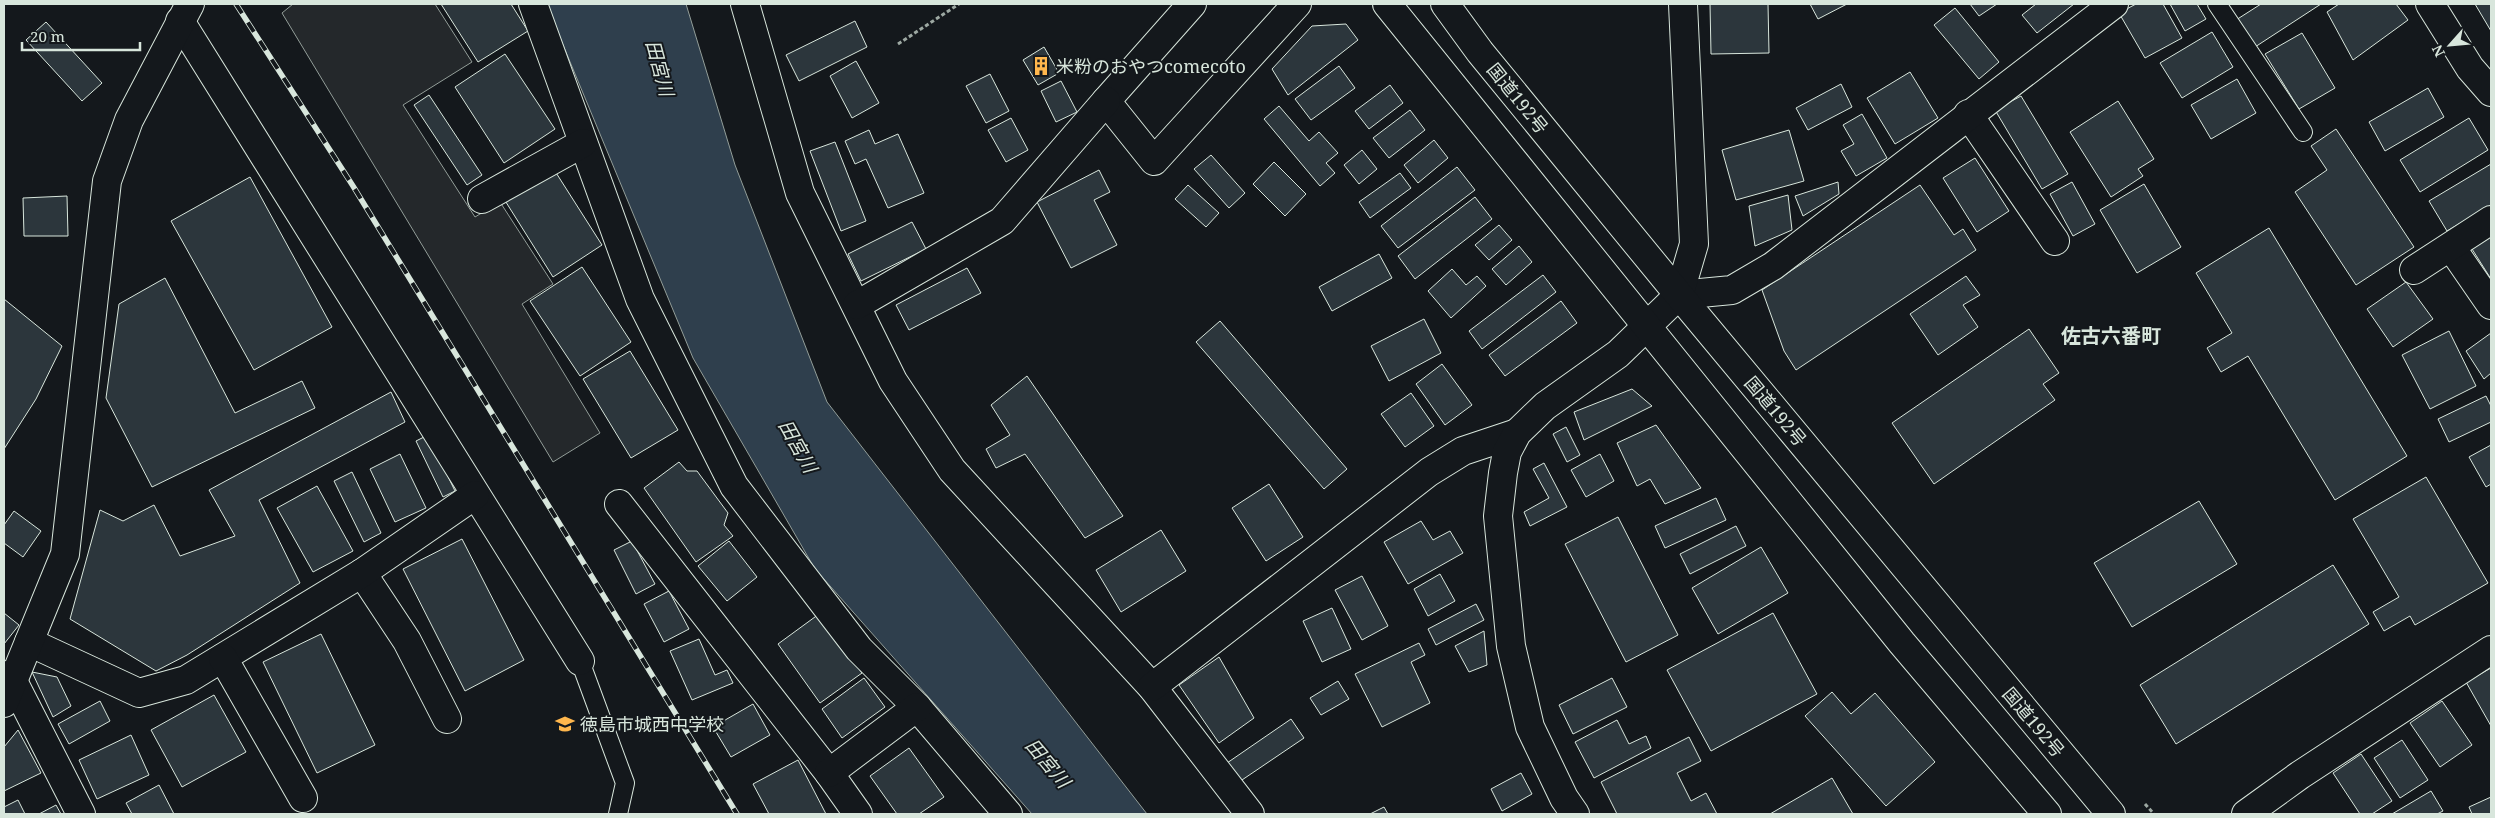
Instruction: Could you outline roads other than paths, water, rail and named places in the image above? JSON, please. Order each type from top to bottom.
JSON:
[{"type":"main road","points":[[533,4],[640,299],[734,486],[859,649],[917,707],[1008,814]]},
{"type":"main road","points":[[745,4],[800,193],[857,305],[893,382],[952,470],[1152,686],[1250,814]]},
{"type":"main road","points":[[857,305],[1002,221],[1192,4]]},
{"type":"main road","points":[[1106,100],[1154,161],[1297,4]]},
{"type":"main road","points":[[1388,4],[1902,643],[2047,814]]},
{"type":"main road","name":"国道192号","points":[[1445,4],[1480,52],[1679,295],[2110,814]]},
{"type":"main road","points":[[1575,814],[1564,798],[1530,727],[1511,646],[1498,516],[1507,452],[1517,433],[1545,406],[1618,354],[1679,295],[1694,244],[1683,4]]},
{"type":"main road","points":[[1679,295],[1732,290],[1773,266],[1968,114],[2114,4]]},
{"type":"main road","points":[[2430,4],[2470,68],[2491,92]]},
{"type":"main road","points":[[185,13],[475,495],[580,661]]},
{"type":"main road","points":[[81,814],[7,686],[29,642],[65,554],[107,181],[129,120],[185,13]]},
{"type":"main road","points":[[1968,114],[2055,241]]},
{"type":"main road","points":[[482,199],[583,143]]},
{"type":"main road","points":[[2414,270],[2491,220]]},
{"type":"main road","points":[[2451,246],[2491,305]]},
{"type":"main road","points":[[1152,686],[1428,472],[1463,451],[1517,433]]},
{"type":"main road","points":[[29,642],[139,694],[186,680],[362,573],[475,495]]},
{"type":"main road","points":[[619,504],[829,773],[858,814]]},
{"type":"main road","points":[[362,573],[407,641],[447,719]]},
{"type":"main road","points":[[2246,814],[2300,775],[2491,650]]},
{"type":"main road","points":[[223,658],[303,798]]},
{"type":"main road","points":[[829,773],[917,707]]},
{"type":"lane","points":[[2217,4],[2303,132]]},
{"type":"lane","points":[[580,661],[625,783],[618,814]]},
{"type":"water","name":"田宮川","points":[[546,4],[686,4],[735,165],[827,402],[1147,814],[1032,814],[815,569],[693,358]]},
{"type":"railway","points":[[236,4],[353,186],[737,814]]},
{"type":"place","name":"米粉のおやつcomecoto","points":[[1041,66]]},
{"type":"place","name":"徳島市城西中学校","points":[[565,724]]},
{"type":"district","name":"佐古六番町","points":[[2111,335]]}]
